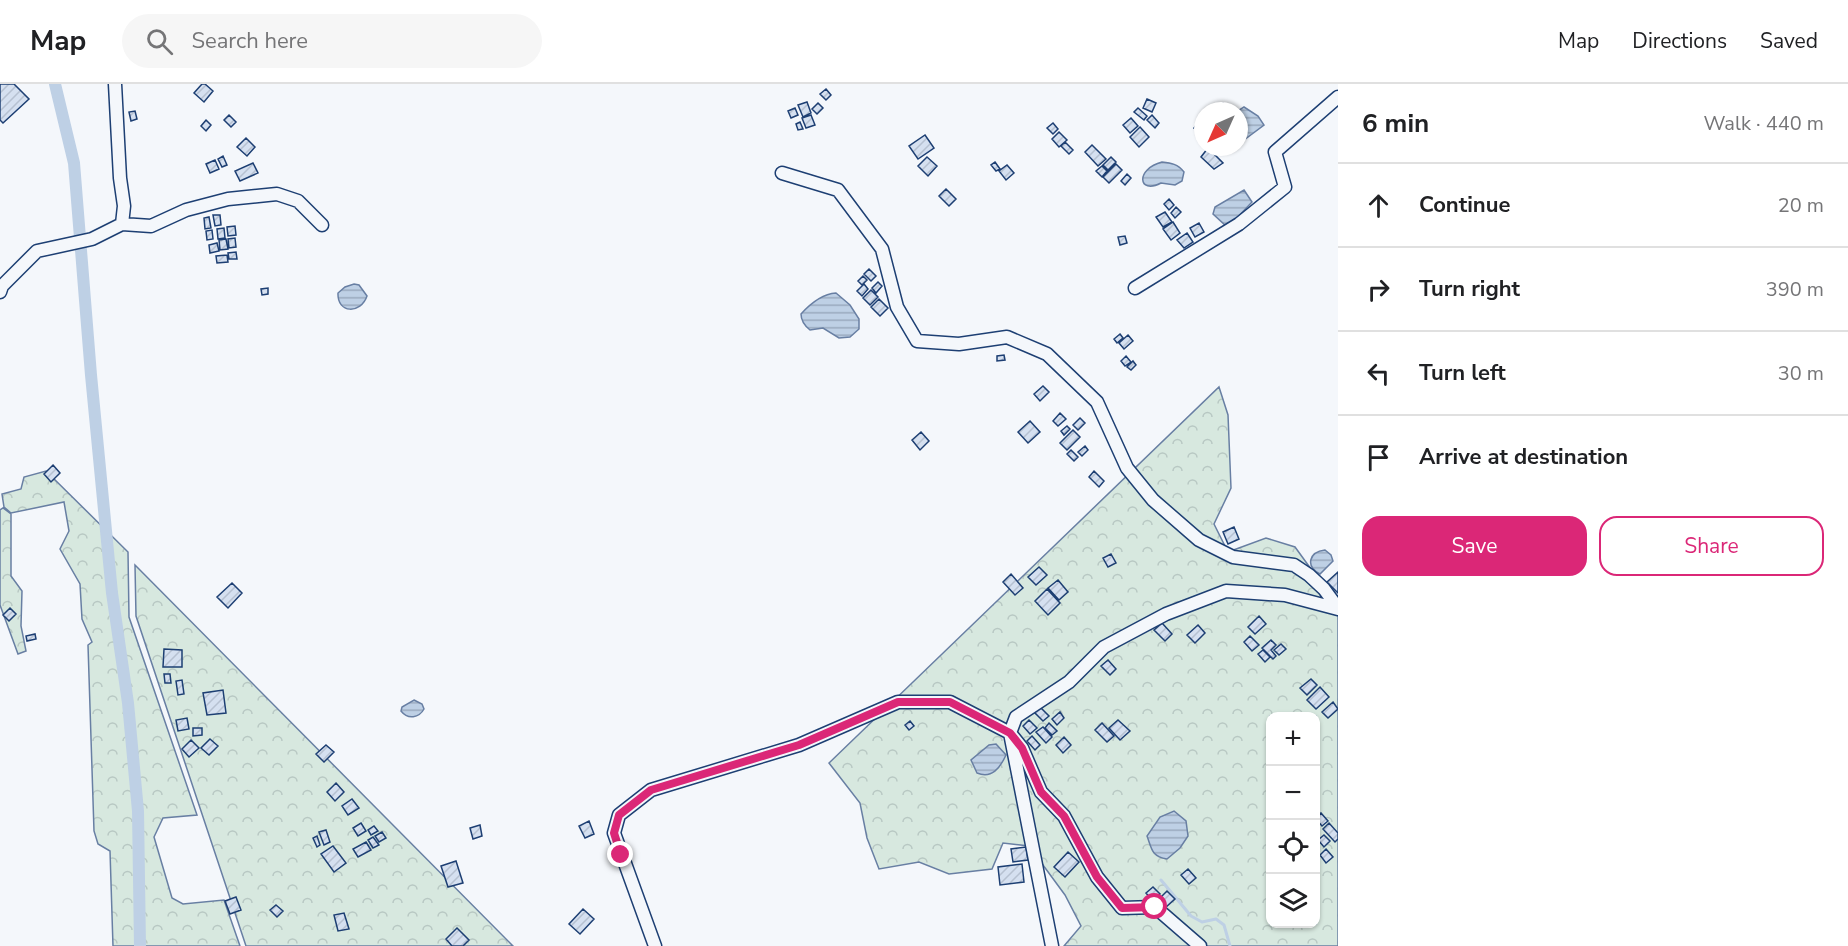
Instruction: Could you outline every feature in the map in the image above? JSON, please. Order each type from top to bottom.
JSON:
[{"type":"street","points":[[115,84],[120,177],[124,206],[122,224]]},
{"type":"street","points":[[1135,288],[1239,224],[1286,187],[1275,152],[1338,97]]},
{"type":"street","points":[[782,173],[838,190],[882,249],[897,307],[917,341],[959,344],[1006,337],[1047,354],[1097,402],[1127,468],[1153,500],[1199,540],[1233,557],[1294,565],[1324,589],[1338,609]]},
{"type":"street","points":[[0,292],[2,286],[37,251],[92,239],[122,224],[151,226],[186,210],[228,199],[277,194],[298,201],[322,225]]},
{"type":"street","points":[[1052,946],[1010,733],[1016,717],[1069,682],[1104,647],[1166,614],[1226,591],[1285,595],[1338,609]]},
{"type":"street","points":[[655,946],[614,833],[619,815],[651,790],[799,745],[898,702],[950,702],[1010,733],[1022,748],[1041,792],[1064,816],[1097,877],[1122,908],[1155,907],[1200,946]]},
{"type":"green space","points":[[1219,387],[1228,415],[1231,488],[1214,524],[1228,552],[1266,538],[1295,547],[1311,569],[1338,598],[1338,946],[1064,946],[1081,926],[1065,895],[1029,846],[1003,843],[992,869],[949,874],[919,862],[879,869],[867,838],[860,803],[829,763]]},
{"type":"green space","points":[[46,471],[128,552],[129,617],[197,815],[163,818],[154,837],[172,898],[183,904],[224,900],[240,946],[113,946],[110,851],[98,844],[94,831],[88,645],[92,642],[82,619],[80,584],[60,549],[69,531],[64,502],[11,513],[4,507],[2,494],[21,489],[24,477]]},
{"type":"green space","points":[[3,508],[11,514],[11,576],[22,591],[21,626],[26,651],[18,654],[0,605],[0,510]]},
{"type":"green space","points":[[135,565],[513,946],[246,946],[136,616]]},
{"type":"water","points":[[1248,110],[1258,116],[1264,125],[1248,137]]},
{"type":"water","points":[[1162,162],[1174,164],[1182,169],[1184,172],[1182,181],[1175,185],[1161,183],[1148,186],[1144,183],[1144,175],[1153,165]]},
{"type":"water","points":[[1244,190],[1252,202],[1234,221],[1225,225],[1213,214],[1215,207]]},
{"type":"water","points":[[354,284],[359,285],[367,296],[360,306],[345,308],[341,305],[338,293]]},
{"type":"water","points":[[836,293],[850,305],[859,319],[859,329],[850,337],[839,338],[823,328],[810,330],[802,318],[801,314],[812,303],[821,297]]},
{"type":"water","points":[[1325,550],[1331,555],[1333,561],[1320,574],[1312,567],[1311,560],[1315,553]]},
{"type":"water","points":[[414,700],[422,704],[424,709],[416,716],[407,716],[401,711],[402,707]]},
{"type":"water","points":[[996,744],[1006,755],[1001,764],[987,775],[977,773],[971,760],[989,745]]},
{"type":"water","points":[[1174,811],[1186,821],[1188,836],[1180,848],[1167,859],[1162,858],[1155,854],[1147,836],[1160,817]]},
{"type":"building","points":[[0,84],[14,84],[29,99],[3,123],[0,120]]},
{"type":"building","points":[[202,84],[213,91],[204,102],[194,93]]},
{"type":"building","points":[[826,89],[831,95],[826,100],[820,94]]},
{"type":"building","points":[[1147,99],[1156,103],[1152,112],[1143,108]]},
{"type":"building","points":[[807,102],[811,113],[803,117],[798,105]]},
{"type":"building","points":[[818,103],[823,108],[817,114],[812,109]]},
{"type":"building","points":[[795,108],[798,115],[791,118],[788,111]]},
{"type":"building","points":[[1138,108],[1147,116],[1144,120],[1134,112]]},
{"type":"building","points":[[135,111],[137,119],[131,121],[129,112]]},
{"type":"building","points":[[229,115],[236,122],[231,127],[224,120]]},
{"type":"building","points":[[811,115],[815,125],[806,128],[802,118]]},
{"type":"building","points":[[1152,115],[1159,123],[1155,128],[1147,120]]},
{"type":"building","points":[[1131,118],[1138,126],[1130,133],[1123,125]]},
{"type":"building","points":[[206,120],[211,125],[206,131],[201,126]]},
{"type":"building","points":[[800,122],[803,129],[798,130],[796,124]]},
{"type":"building","points":[[1053,123],[1058,129],[1053,134],[1047,128]]},
{"type":"building","points":[[1140,127],[1149,137],[1139,147],[1130,137]]},
{"type":"building","points":[[1059,132],[1067,140],[1059,147],[1052,139]]},
{"type":"building","points":[[925,135],[934,148],[918,159],[909,146]]},
{"type":"building","points":[[246,138],[255,147],[247,156],[237,147]]},
{"type":"building","points":[[1065,142],[1073,150],[1069,154],[1061,146]]},
{"type":"building","points":[[1092,145],[1106,159],[1098,166],[1085,152]]},
{"type":"building","points":[[223,156],[227,165],[222,167],[218,159]]},
{"type":"building","points":[[1216,156],[1223,163],[1214,169],[1201,157]]},
{"type":"building","points":[[927,157],[937,166],[928,176],[918,166]]},
{"type":"building","points":[[1111,157],[1116,162],[1108,170],[1103,165]]},
{"type":"building","points":[[215,160],[219,169],[210,173],[206,164]]},
{"type":"building","points":[[995,162],[1000,169],[996,171],[991,165]]},
{"type":"building","points":[[253,163],[258,173],[240,181],[235,171]]},
{"type":"building","points":[[1116,164],[1122,170],[1109,183],[1103,177]]},
{"type":"building","points":[[1007,165],[1014,173],[1006,180],[999,171]]},
{"type":"building","points":[[1102,166],[1107,171],[1102,177],[1096,171]]},
{"type":"building","points":[[1127,174],[1131,178],[1125,185],[1121,181]]},
{"type":"building","points":[[946,189],[956,199],[949,206],[939,196]]},
{"type":"building","points":[[1169,199],[1174,205],[1169,210],[1164,204]]},
{"type":"building","points":[[1176,207],[1181,212],[1175,218],[1171,213]]},
{"type":"building","points":[[1165,212],[1172,222],[1163,227],[1156,217]]},
{"type":"building","points":[[213,215],[220,215],[221,225],[215,226]]},
{"type":"building","points":[[209,217],[211,228],[205,229],[204,218]]},
{"type":"building","points":[[1173,222],[1180,233],[1171,240],[1163,229]]},
{"type":"building","points":[[1199,223],[1204,232],[1195,237],[1190,228]]},
{"type":"building","points":[[235,226],[236,235],[228,236],[227,227]]},
{"type":"building","points":[[224,228],[225,238],[218,239],[217,229]]},
{"type":"building","points":[[212,230],[213,239],[207,240],[206,231]]},
{"type":"building","points":[[1187,233],[1193,242],[1184,248],[1177,240]]},
{"type":"building","points":[[1125,236],[1127,243],[1120,245],[1118,237]]},
{"type":"building","points":[[235,238],[236,247],[229,248],[228,239]]},
{"type":"building","points":[[226,239],[228,249],[220,250],[219,240]]},
{"type":"building","points":[[217,243],[219,251],[210,253],[209,245]]},
{"type":"building","points":[[236,252],[237,259],[229,259],[228,253]]},
{"type":"building","points":[[227,255],[228,262],[217,263],[216,256]]},
{"type":"building","points":[[869,269],[876,276],[871,281],[864,274]]},
{"type":"building","points":[[863,276],[867,280],[862,285],[858,281]]},
{"type":"building","points":[[878,282],[882,286],[876,293],[872,288]]},
{"type":"building","points":[[864,284],[868,289],[862,296],[857,291]]},
{"type":"building","points":[[268,288],[268,294],[262,295],[261,289]]},
{"type":"building","points":[[871,290],[878,297],[870,305],[863,298]]},
{"type":"building","points":[[879,299],[888,308],[880,316],[871,307]]},
{"type":"building","points":[[1120,334],[1123,338],[1117,343],[1114,339]]},
{"type":"building","points":[[1128,335],[1133,341],[1124,349],[1119,343]]},
{"type":"building","points":[[1004,355],[1005,360],[997,361],[997,356]]},
{"type":"building","points":[[1126,356],[1131,362],[1125,366],[1121,361]]},
{"type":"building","points":[[1133,361],[1136,365],[1131,370],[1127,367]]},
{"type":"building","points":[[1043,386],[1049,392],[1040,401],[1034,394]]},
{"type":"building","points":[[1060,413],[1066,419],[1058,426],[1053,421]]},
{"type":"building","points":[[1080,418],[1085,423],[1078,430],[1073,425]]},
{"type":"building","points":[[1030,421],[1040,432],[1028,443],[1018,432]]},
{"type":"building","points":[[1067,426],[1070,429],[1064,435],[1061,431]]},
{"type":"building","points":[[1073,430],[1080,437],[1067,450],[1060,443]]},
{"type":"building","points":[[921,432],[929,441],[920,450],[912,440]]},
{"type":"building","points":[[1085,446],[1088,450],[1082,456],[1078,452]]},
{"type":"building","points":[[1071,450],[1078,457],[1074,461],[1067,454]]},
{"type":"building","points":[[53,465],[60,473],[51,482],[44,474]]},
{"type":"building","points":[[1094,471],[1104,481],[1099,487],[1089,477]]},
{"type":"building","points":[[1234,527],[1239,539],[1228,544],[1223,532]]},
{"type":"building","points":[[1111,554],[1116,563],[1108,567],[1103,558]]},
{"type":"building","points":[[1039,567],[1047,575],[1036,585],[1028,577]]},
{"type":"building","points":[[1338,572],[1338,593],[1327,582]]},
{"type":"building","points":[[1011,574],[1023,588],[1015,595],[1003,582]]},
{"type":"building","points":[[1058,580],[1068,592],[1059,600],[1048,588]]},
{"type":"building","points":[[232,583],[242,593],[228,608],[217,597]]},
{"type":"building","points":[[1047,589],[1060,603],[1048,615],[1035,601]]},
{"type":"building","points":[[10,608],[16,614],[9,621],[3,615]]},
{"type":"building","points":[[1259,616],[1266,624],[1255,634],[1248,627]]},
{"type":"building","points":[[1162,623],[1172,634],[1165,641],[1154,630]]},
{"type":"building","points":[[1198,625],[1205,633],[1195,643],[1187,635]]},
{"type":"building","points":[[35,634],[36,639],[27,641],[26,636]]},
{"type":"building","points":[[1250,636],[1259,645],[1252,651],[1244,642]]},
{"type":"building","points":[[1271,640],[1276,645],[1271,650],[1276,656],[1273,659],[1262,648]]},
{"type":"building","points":[[1281,644],[1286,649],[1279,655],[1274,650]]},
{"type":"building","points":[[164,649],[182,650],[182,667],[163,667]]},
{"type":"building","points":[[1263,650],[1270,657],[1265,662],[1258,654]]},
{"type":"building","points":[[1108,660],[1116,669],[1110,675],[1101,666]]},
{"type":"building","points":[[164,674],[170,674],[171,683],[165,683]]},
{"type":"building","points":[[1311,679],[1317,685],[1307,695],[1300,688]]},
{"type":"building","points":[[182,680],[184,694],[178,695],[176,681]]},
{"type":"building","points":[[1320,687],[1329,697],[1316,709],[1307,700]]},
{"type":"building","points":[[223,690],[226,713],[207,715],[203,693]]},
{"type":"building","points":[[1333,702],[1338,709],[1328,718],[1322,712]]},
{"type":"building","points":[[1040,707],[1049,716],[1043,721],[1034,712]]},
{"type":"building","points":[[1060,712],[1064,718],[1057,725],[1052,719]]},
{"type":"building","points":[[187,718],[189,729],[178,731],[176,720]]},
{"type":"building","points":[[1029,720],[1037,728],[1030,734],[1023,726]]},
{"type":"building","points":[[1118,720],[1130,731],[1120,740],[1109,728]]},
{"type":"building","points":[[910,721],[914,726],[909,730],[905,725]]},
{"type":"building","points":[[1049,723],[1057,731],[1052,735],[1045,728]]},
{"type":"building","points":[[1102,723],[1114,736],[1107,742],[1095,730]]},
{"type":"building","points":[[1043,727],[1052,737],[1046,743],[1036,732]]},
{"type":"building","points":[[193,728],[202,728],[202,735],[193,736]]},
{"type":"building","points":[[1032,736],[1040,745],[1035,750],[1027,741]]},
{"type":"building","points":[[1064,737],[1071,745],[1063,753],[1056,745]]},
{"type":"building","points":[[210,739],[218,746],[209,755],[201,748]]},
{"type":"building","points":[[191,740],[199,748],[189,757],[182,749]]},
{"type":"building","points":[[326,745],[334,752],[324,762],[316,754]]},
{"type":"building","points":[[336,783],[344,792],[335,801],[327,792]]},
{"type":"building","points":[[352,799],[359,808],[348,815],[342,806]]},
{"type":"building","points":[[1320,814],[1328,821],[1322,826],[1320,824]]},
{"type":"building","points":[[589,821],[594,834],[585,838],[579,826]]},
{"type":"building","points":[[361,823],[366,831],[358,836],[353,828]]},
{"type":"building","points":[[1329,823],[1338,833],[1338,839],[1335,842],[1323,829]]},
{"type":"building","points":[[480,825],[482,836],[473,839],[470,828]]},
{"type":"building","points":[[374,826],[378,831],[371,835],[368,830]]},
{"type":"building","points":[[326,830],[330,842],[324,845],[319,832]]},
{"type":"building","points":[[382,832],[386,838],[379,842],[375,836]]},
{"type":"building","points":[[1324,835],[1330,841],[1324,847],[1320,838]]},
{"type":"building","points":[[317,836],[320,845],[317,847],[313,838]]},
{"type":"building","points":[[373,837],[379,845],[373,848],[368,840]]},
{"type":"building","points":[[366,842],[371,850],[358,857],[353,849]]},
{"type":"building","points":[[333,846],[346,863],[334,872],[321,854]]},
{"type":"building","points":[[1026,847],[1028,860],[1013,862],[1011,849]]},
{"type":"building","points":[[1326,849],[1333,857],[1326,863],[1320,855]]},
{"type":"building","points":[[1068,852],[1079,862],[1065,877],[1054,867]]},
{"type":"building","points":[[456,861],[463,883],[448,887],[441,866]]},
{"type":"building","points":[[1022,864],[1024,882],[1000,885],[998,867]]},
{"type":"building","points":[[1188,869],[1196,878],[1189,884],[1181,875]]},
{"type":"building","points":[[1153,887],[1160,894],[1152,900],[1146,893]]},
{"type":"building","points":[[1167,891],[1175,899],[1165,908],[1158,900]]},
{"type":"building","points":[[236,897],[241,910],[230,914],[225,901]]},
{"type":"building","points":[[276,905],[283,911],[277,917],[270,910]]},
{"type":"building","points":[[583,909],[594,919],[580,934],[569,924]]},
{"type":"building","points":[[344,913],[349,929],[338,931],[334,915]]},
{"type":"building","points":[[457,928],[469,940],[463,946],[452,946],[446,939]]},
{"type":"waterway","points":[[55,84],[74,163],[112,593],[128,703],[138,811],[140,946]]},
{"type":"waterway","points":[[1161,880],[1191,916],[1202,922],[1216,919],[1224,925],[1230,946]]},
{"type":"route","points":[[621,855],[614,833],[619,815],[651,790],[799,745],[898,702],[950,702],[1010,733],[1022,748],[1041,792],[1064,816],[1097,877],[1122,908],[1155,907]]}]
